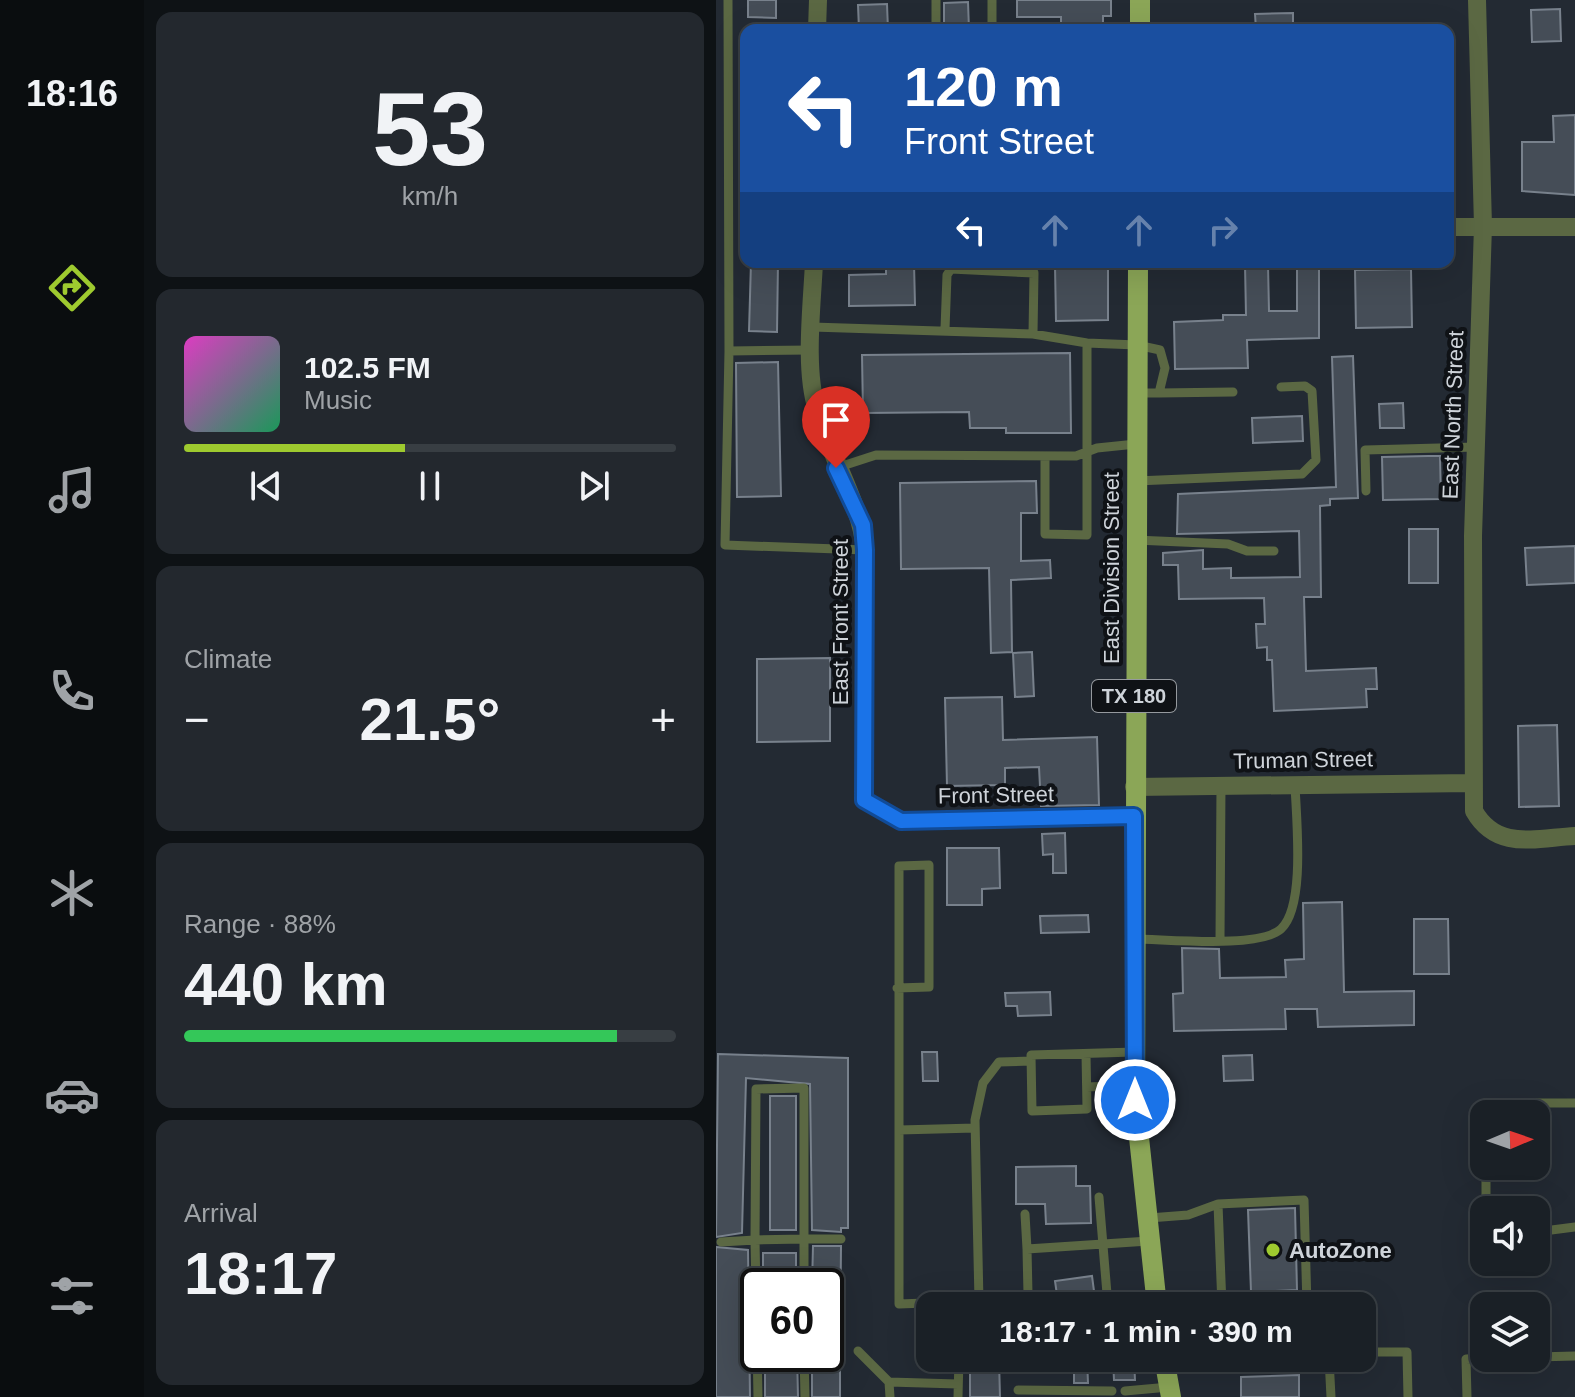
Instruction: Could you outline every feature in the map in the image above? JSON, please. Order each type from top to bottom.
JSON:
[{"type":"main road","points":[[1140,0],[1140,24]]},
{"type":"main road","name":"East Division Street","points":[[1138,268],[1135,1085],[1155,1292]]},
{"type":"street","points":[[817,24],[818,0]]},
{"type":"street","name":"East North Street","points":[[1477,0],[1483,226],[1476,447],[1474,811],[1484,828],[1496,836],[1512,839],[1575,836]]},
{"type":"street","points":[[1454,227],[1575,227]]},
{"type":"street","name":"East Front Street","points":[[814,268],[812,350],[815,406],[836,468],[863,525],[864,800]]},
{"type":"street","name":"Truman Street","points":[[1134,787],[1472,783]]},
{"type":"street","name":"Front Street","points":[[864,800],[901,821],[1134,816]]},
{"type":"lane","points":[[728,0],[729,351],[725,545],[865,550]]},
{"type":"lane","points":[[936,0],[936,24]]},
{"type":"lane","points":[[992,0],[992,24]]},
{"type":"lane","points":[[945,329],[947,275],[951,269],[1019,270],[1034,273],[1033,334]]},
{"type":"lane","points":[[812,327],[839,330],[945,329],[1137,345],[1160,350],[1165,368],[1159,393]]},
{"type":"lane","points":[[1045,456],[1045,534],[1084,536],[1089,533],[1087,343]]},
{"type":"lane","points":[[729,351],[812,350]]},
{"type":"lane","points":[[1136,481],[1302,474],[1316,460],[1312,391],[1305,386],[1281,387]]},
{"type":"lane","points":[[1137,393],[1233,392]]},
{"type":"lane","points":[[836,468],[876,455],[1076,456],[1116,444],[1136,444]]},
{"type":"lane","points":[[1366,491],[1365,450],[1476,447]]},
{"type":"lane","points":[[1135,540],[1228,544],[1247,551],[1274,551]]},
{"type":"lane","points":[[1134,939],[1267,936],[1281,929],[1290,913],[1296,883],[1295,783]]},
{"type":"lane","points":[[1220,939],[1221,785]]},
{"type":"lane","points":[[897,988],[929,987],[929,865],[899,866],[897,988],[899,1304],[979,1301],[975,1128],[983,1083],[999,1062],[1031,1061]]},
{"type":"lane","points":[[1086,1054],[1087,1109],[1032,1111],[1031,1055],[1135,1052]]},
{"type":"lane","points":[[1087,1087],[1135,1085]]},
{"type":"lane","points":[[758,1397],[756,1089],[804,1088],[804,1268]]},
{"type":"lane","points":[[1550,1103],[1575,1103]]},
{"type":"lane","points":[[899,1130],[975,1128]]},
{"type":"lane","points":[[1099,1197],[1107,1292]]},
{"type":"lane","points":[[1147,1218],[1188,1215],[1218,1204],[1304,1200],[1307,1292]]},
{"type":"lane","points":[[1218,1204],[1221,1292]]},
{"type":"lane","points":[[1025,1214],[1028,1292]]},
{"type":"lane","points":[[1550,1230],[1575,1227]]},
{"type":"lane","points":[[721,1242],[841,1239]]},
{"type":"lane","points":[[1027,1249],[1149,1241]]},
{"type":"lane","points":[[858,1351],[889,1382],[890,1397]]},
{"type":"lane","points":[[1376,1352],[1407,1352],[1408,1397]]},
{"type":"lane","points":[[1550,1357],[1575,1356]]},
{"type":"lane","points":[[1467,1397],[1466,1359],[1470,1359]]},
{"type":"lane","points":[[804,1372],[805,1397]]},
{"type":"lane","points":[[958,1372],[958,1397]]},
{"type":"lane","points":[[1125,1391],[1191,1372]]},
{"type":"lane","points":[[1330,1372],[1331,1397]]},
{"type":"lane","points":[[889,1382],[958,1384]]},
{"type":"lane","points":[[1018,1390],[1112,1391]]},
{"type":"building","points":[[748,0],[776,0],[776,18],[748,17]]},
{"type":"building","points":[[1017,0],[1111,0],[1111,16],[1103,16],[1103,24],[1061,24],[1061,17],[1017,17]]},
{"type":"building","points":[[968,2],[969,24],[944,24],[944,3]]},
{"type":"building","points":[[887,4],[888,24],[859,24],[858,5]]},
{"type":"building","points":[[1560,9],[1561,41],[1532,42],[1531,10]]},
{"type":"building","points":[[1293,13],[1293,24],[1256,24],[1255,14]]},
{"type":"building","points":[[1575,115],[1575,195],[1522,191],[1522,142],[1554,142],[1553,116]]},
{"type":"building","points":[[751,268],[778,268],[777,332],[749,331]]},
{"type":"building","points":[[886,268],[914,268],[915,305],[849,306],[849,275],[886,274]]},
{"type":"building","points":[[1055,268],[1108,268],[1108,320],[1056,321]]},
{"type":"building","points":[[1245,268],[1268,268],[1269,311],[1297,311],[1297,268],[1319,268],[1319,338],[1247,340],[1248,368],[1175,369],[1174,322],[1223,320],[1223,315],[1246,315]]},
{"type":"building","points":[[1411,269],[1412,327],[1356,328],[1355,270]]},
{"type":"building","points":[[1070,353],[1071,433],[1006,433],[1006,428],[970,428],[969,412],[863,413],[862,355]]},
{"type":"building","points":[[1353,356],[1358,498],[1330,499],[1330,505],[1320,506],[1321,597],[1304,597],[1306,671],[1376,668],[1377,689],[1366,689],[1367,707],[1274,711],[1272,660],[1267,660],[1267,647],[1257,648],[1256,624],[1265,624],[1264,598],[1179,599],[1178,565],[1163,565],[1163,553],[1203,550],[1203,569],[1231,568],[1231,578],[1300,577],[1299,531],[1177,534],[1178,494],[1336,487],[1332,357]]},
{"type":"building","points":[[778,362],[781,496],[737,497],[736,363]]},
{"type":"building","points":[[1403,403],[1404,428],[1380,428],[1379,404]]},
{"type":"building","points":[[1302,416],[1303,441],[1253,443],[1252,418]]},
{"type":"building","points":[[1440,456],[1441,499],[1383,500],[1382,457]]},
{"type":"building","points":[[1036,481],[1037,513],[1021,513],[1021,561],[1050,560],[1051,578],[1011,580],[1012,652],[991,653],[989,568],[901,569],[900,483]]},
{"type":"building","points":[[1409,529],[1438,529],[1438,583],[1409,583]]},
{"type":"building","points":[[1575,546],[1575,583],[1527,585],[1525,548]]},
{"type":"building","points":[[1032,652],[1034,696],[1015,697],[1013,653]]},
{"type":"building","points":[[830,658],[830,741],[757,742],[757,659]]},
{"type":"building","points":[[1002,697],[1003,740],[1097,737],[1099,805],[1041,806],[1039,767],[1005,768],[1005,785],[947,786],[945,698]]},
{"type":"building","points":[[1557,725],[1559,806],[1519,807],[1518,726]]},
{"type":"building","points":[[1065,833],[1066,873],[1053,873],[1053,854],[1043,855],[1042,834]]},
{"type":"building","points":[[947,848],[999,848],[1000,888],[982,889],[982,905],[947,905]]},
{"type":"building","points":[[1342,902],[1344,992],[1414,991],[1414,1025],[1318,1027],[1317,1009],[1285,1009],[1286,1029],[1174,1031],[1173,994],[1183,993],[1182,948],[1219,949],[1220,978],[1286,977],[1285,960],[1304,959],[1303,903]]},
{"type":"building","points":[[1088,915],[1089,932],[1041,933],[1040,916]]},
{"type":"building","points":[[1414,919],[1448,919],[1449,974],[1414,974]]},
{"type":"building","points":[[1050,992],[1051,1015],[1018,1016],[1017,1006],[1006,1006],[1005,993]]},
{"type":"building","points":[[922,1052],[937,1052],[938,1081],[923,1081]]},
{"type":"building","points":[[718,1054],[848,1058],[848,1228],[841,1228],[841,1232],[812,1230],[810,1084],[746,1078],[742,1233],[716,1237]]},
{"type":"building","points":[[1252,1055],[1253,1080],[1224,1081],[1223,1056]]},
{"type":"building","points":[[770,1096],[796,1096],[796,1230],[770,1230]]},
{"type":"building","points":[[1076,1166],[1076,1186],[1090,1186],[1091,1223],[1046,1224],[1045,1204],[1016,1204],[1016,1167]]},
{"type":"building","name":"AutoZone","points":[[1295,1208],[1297,1290],[1251,1292],[1248,1210]]},
{"type":"building","points":[[813,1246],[841,1246],[841,1268],[812,1268]]},
{"type":"building","points":[[716,1247],[748,1250],[748,1268],[740,1268],[740,1372],[750,1372],[750,1397],[716,1397]]},
{"type":"building","points":[[763,1253],[796,1253],[796,1268],[763,1268]]},
{"type":"building","points":[[1092,1276],[1094,1292],[1057,1292],[1055,1281]]},
{"type":"building","points":[[765,1372],[797,1372],[798,1397],[765,1397]]},
{"type":"building","points":[[812,1372],[840,1372],[840,1397],[812,1397]]},
{"type":"building","points":[[970,1372],[999,1372],[1000,1397],[970,1397]]},
{"type":"building","points":[[1074,1372],[1088,1372],[1088,1383],[1074,1383]]},
{"type":"building","points":[[1114,1372],[1135,1372],[1135,1380],[1114,1380]]},
{"type":"building","points":[[1299,1375],[1299,1397],[1241,1397],[1241,1377]]},
{"type":"place","name":"AutoZone","points":[[1273,1250]]},
{"type":"route","points":[[836,468],[863,525],[864,800],[901,821],[1134,816],[1135,1100]]}]
